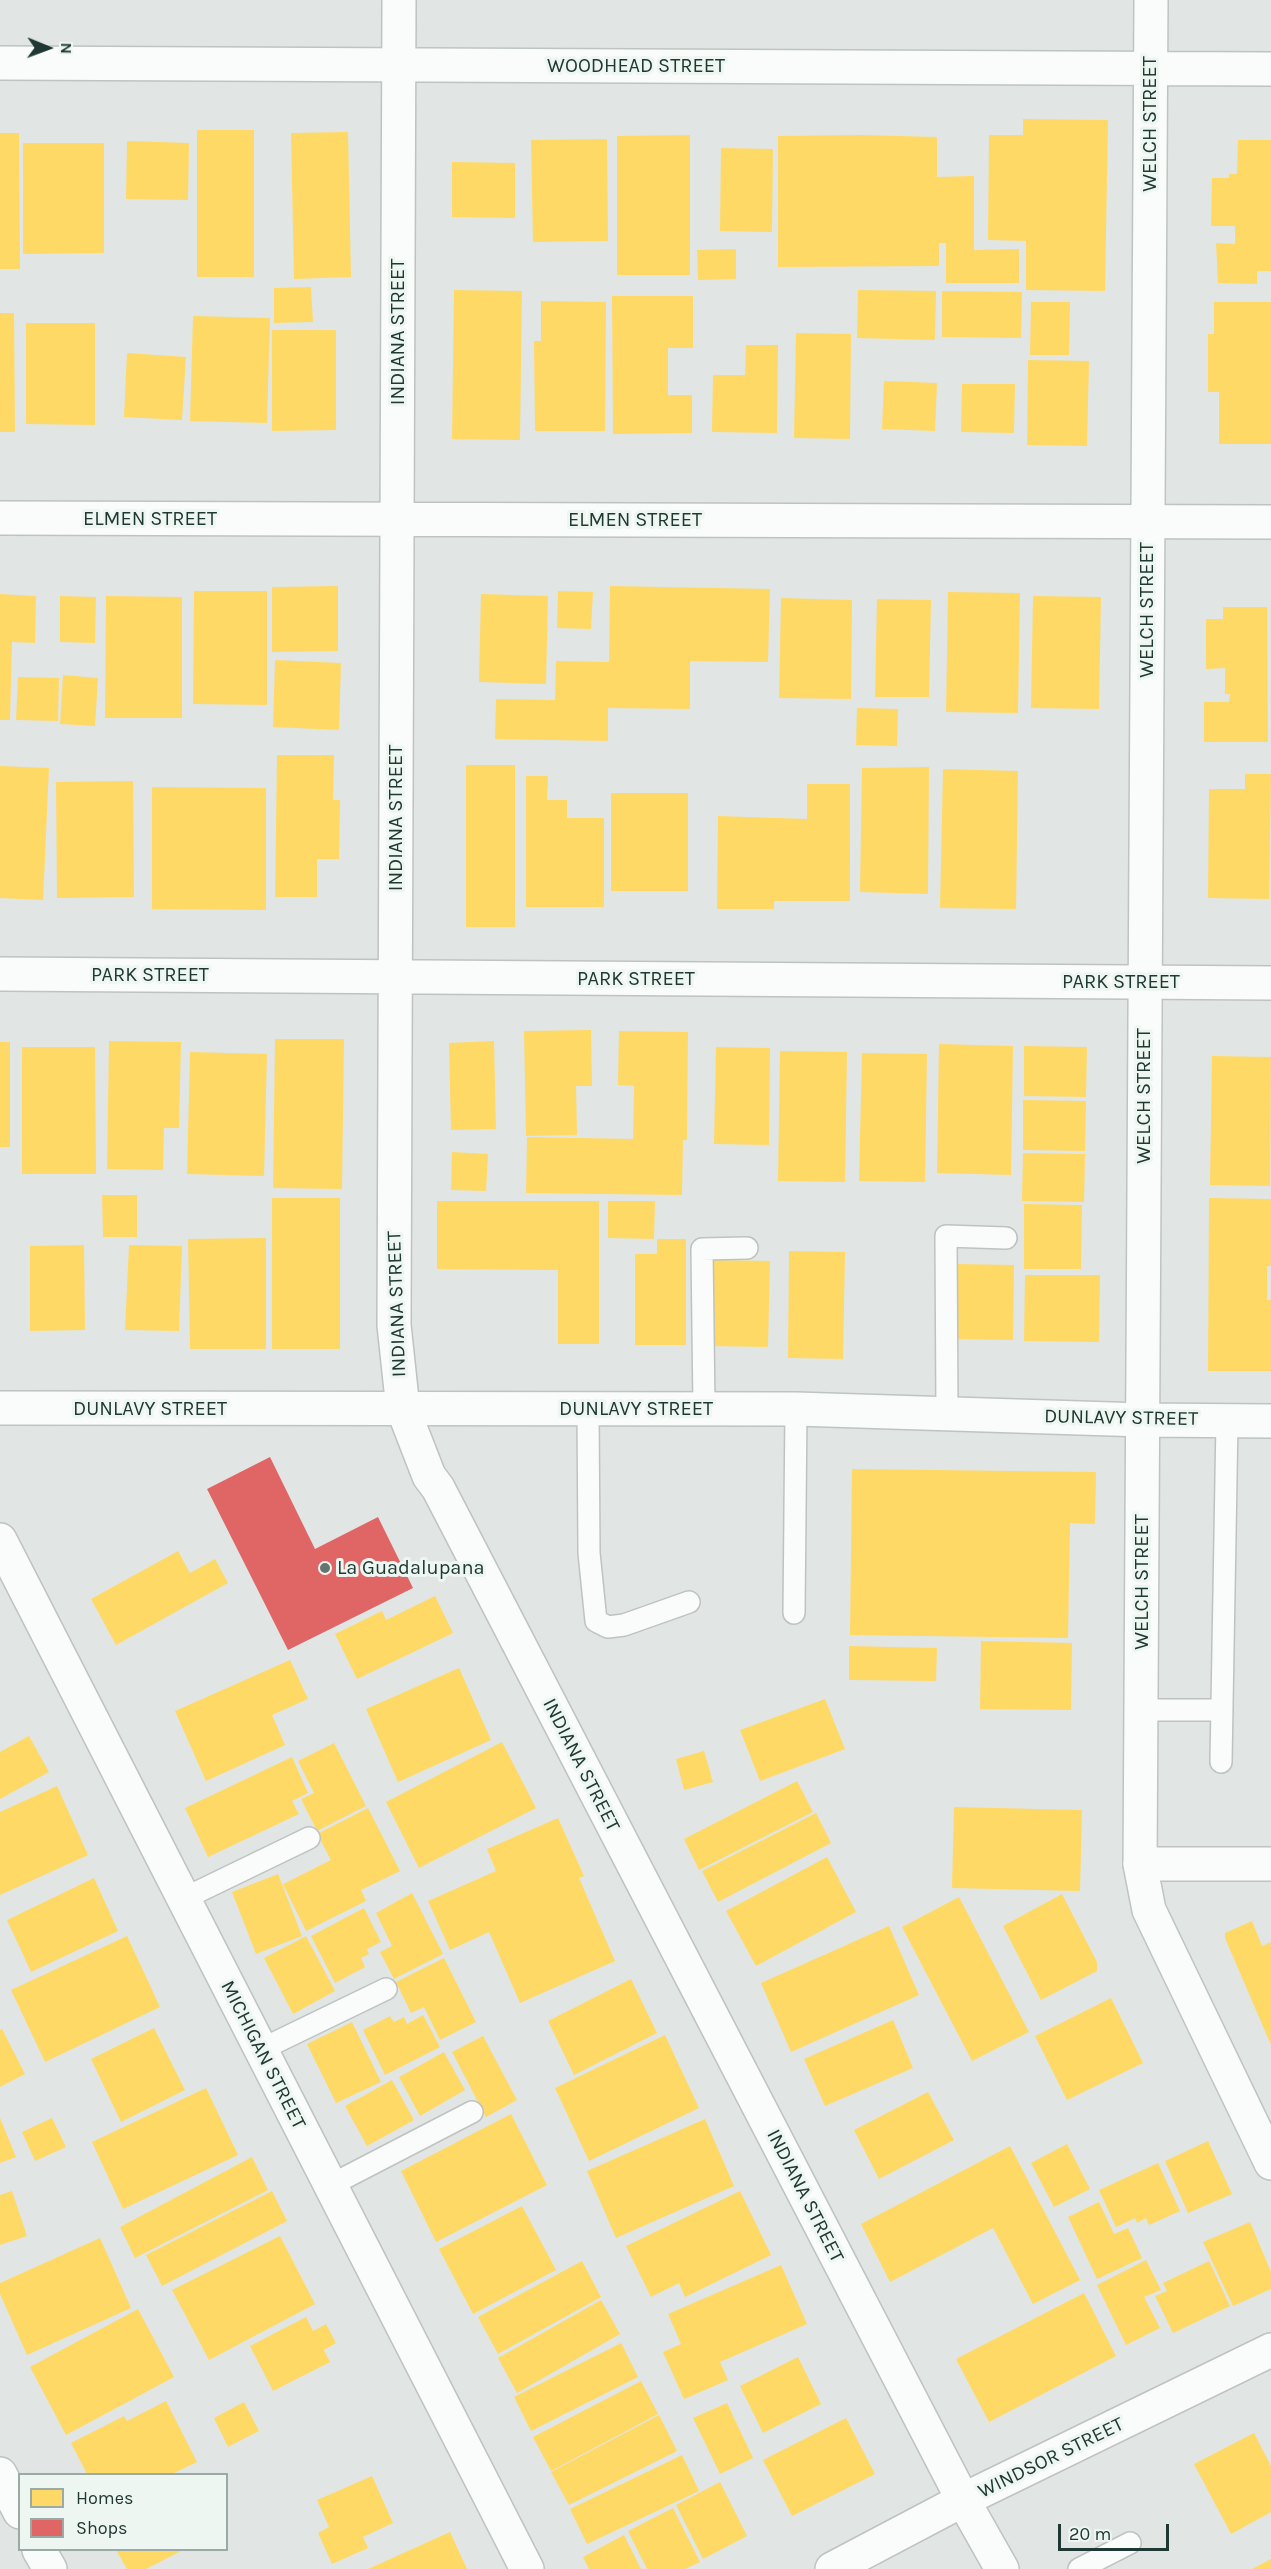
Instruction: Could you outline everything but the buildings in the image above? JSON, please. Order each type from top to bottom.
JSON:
[{"type":"street","name":"INDIANA STREET","points":[[399,0],[394,1325],[403,1409],[429,1476],[449,1509],[963,2500],[1002,2569]]},
{"type":"street","name":"WELCH STREET","points":[[1150,0],[1140,1864],[1149,1910],[1271,2163]]},
{"type":"street","name":"WOODHEAD STREET","points":[[0,63],[1271,69]]},
{"type":"street","name":"ELMEN STREET","points":[[0,518],[1271,522]]},
{"type":"street","name":"PARK STREET","points":[[0,974],[1271,983]]},
{"type":"street","name":"DUNLAVY STREET","points":[[0,1408],[796,1409],[1143,1420],[1271,1421]]},
{"type":"street","name":"MICHIGAN STREET","points":[[0,1540],[527,2569]]},
{"type":"street","points":[[1140,1864],[1271,1864]]},
{"type":"street","name":"WINDSOR STREET","points":[[832,2569],[963,2500],[1271,2350]]},
{"type":"street","points":[[0,2474],[18,2508]]},
{"type":"street","points":[[40,2551],[50,2569]]},
{"type":"lane","points":[[947,1414],[946,1236],[1006,1238]]},
{"type":"lane","points":[[704,1409],[702,1249],[747,1248]]},
{"type":"lane","points":[[588,1409],[590,1553],[596,1621],[608,1627],[624,1626],[689,1602]]},
{"type":"lane","points":[[794,1613],[796,1409]]},
{"type":"lane","points":[[1221,1762],[1227,1421]]},
{"type":"lane","points":[[1141,1710],[1222,1710]]},
{"type":"lane","points":[[183,1899],[309,1838]]},
{"type":"lane","points":[[260,2050],[386,1989]]},
{"type":"lane","points":[[329,2186],[472,2112]]},
{"type":"lane","points":[[1079,2569],[1130,2543]]},
{"type":"place","name":"La Guadalupana","points":[[325,1568]]}]
